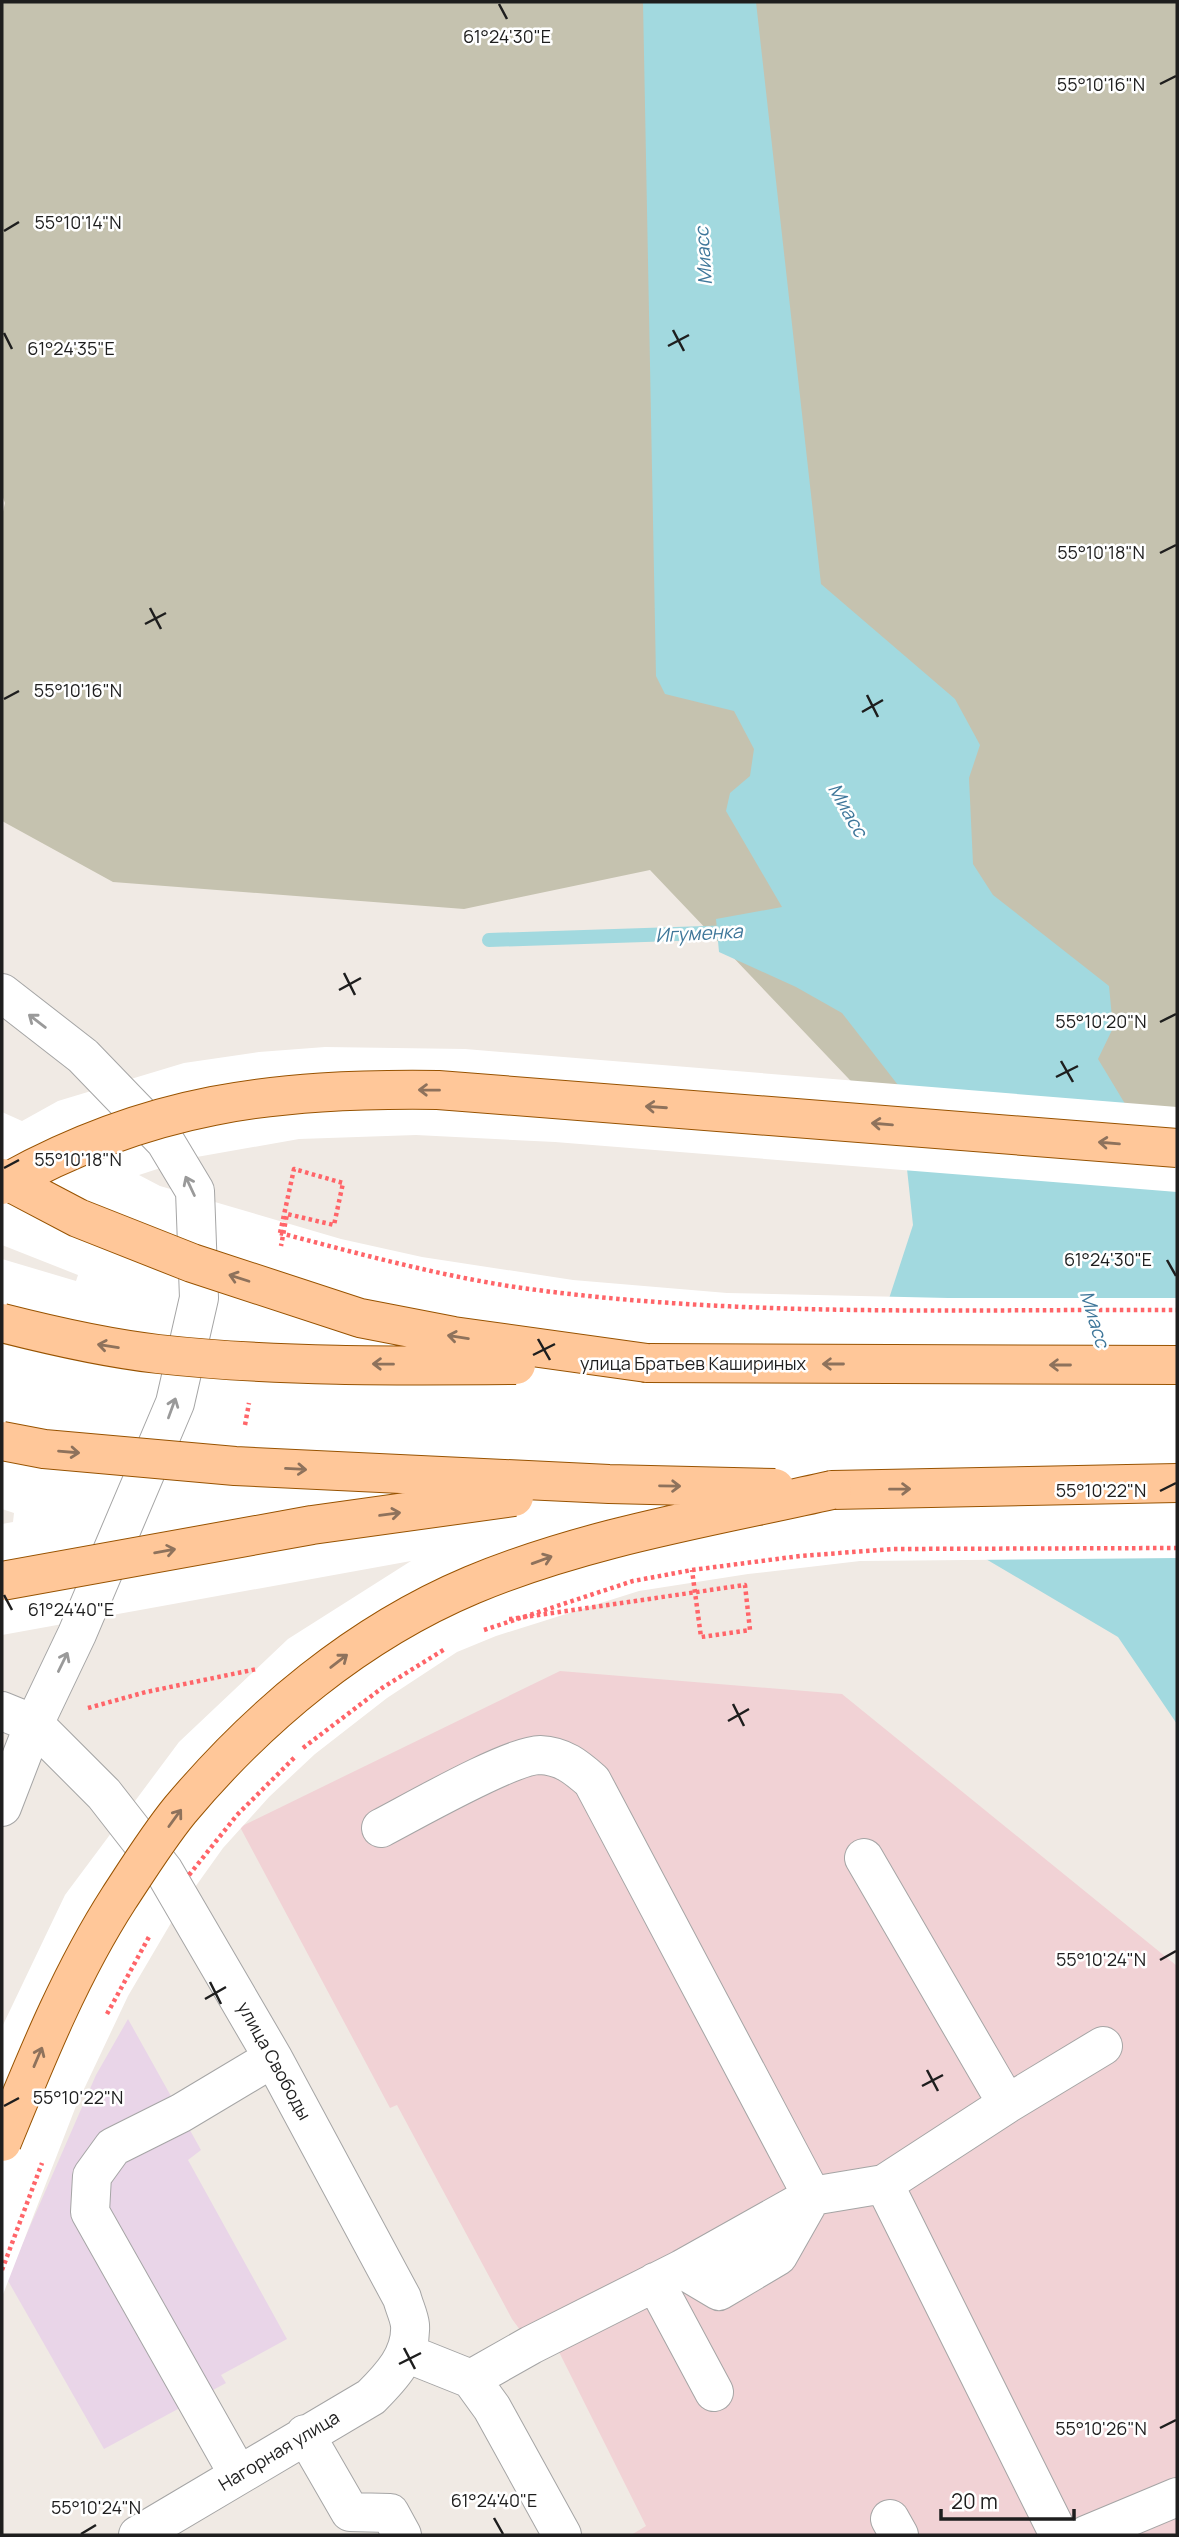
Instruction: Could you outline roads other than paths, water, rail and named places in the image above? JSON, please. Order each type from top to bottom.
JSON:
[{"type":"main road","points":[[2,1185],[71,1150],[167,1115],[225,1102],[331,1091],[438,1090],[1177,1148]]},
{"type":"main road","points":[[2,1178],[78,1218],[192,1263],[360,1318],[453,1336],[647,1363]]},
{"type":"main road","name":"улица Братьев Кашириных","points":[[2,1322],[71,1340],[132,1350],[244,1361],[432,1366],[647,1363],[1177,1365]]},
{"type":"main road","points":[[2,1441],[44,1449],[235,1466],[609,1485],[832,1490],[1177,1483]]},
{"type":"main road","points":[[2,1581],[312,1525],[609,1485]]},
{"type":"main road","points":[[2,2142],[65,1995],[118,1900],[178,1812],[228,1756],[279,1708],[347,1654],[422,1609],[473,1584],[583,1546],[832,1490]]},
{"type":"street","points":[[2,993],[83,1056],[165,1142],[195,1191],[199,1298],[175,1403],[78,1634],[18,1717],[2,1807]]},
{"type":"street","name":"улица Свободы","points":[[18,1717],[104,1794],[164,1871],[274,2058],[402,2298],[410,2325],[406,2353]]},
{"type":"street","points":[[381,1828],[506,1765],[538,1755],[569,1761],[592,1781],[812,2196]]},
{"type":"street","points":[[864,1858],[1007,2104]]},
{"type":"street","points":[[471,2379],[812,2196],[884,2184],[1007,2104],[1103,2046]]},
{"type":"street","points":[[238,2474],[90,2212],[92,2176],[113,2147],[181,2113],[274,2058]]},
{"type":"street","points":[[884,2184],[1059,2535]]},
{"type":"street","points":[[668,2275],[714,2392]]},
{"type":"street","points":[[406,2353],[471,2379],[492,2408],[562,2535]]},
{"type":"street","name":"Нагорная улица","points":[[138,2535],[371,2397],[390,2378],[406,2353]]},
{"type":"street","points":[[305,2434],[342,2524],[390,2513],[402,2535]]},
{"type":"street","points":[[1086,2535],[1177,2497]]},
{"type":"water","name":"Миасс","points":[[643,2],[756,2],[821,584],[955,699],[980,745],[969,778],[973,864],[993,895],[1109,986],[1113,1028],[1098,1059],[1177,1190],[1177,1724],[1118,1637],[957,1542],[883,1317],[913,1225],[898,1085],[842,1013],[796,987],[719,952],[716,919],[782,907],[726,811],[730,793],[750,776],[754,749],[734,711],[665,694],[656,676]]},
{"type":"waterway","name":"Игуменка","points":[[489,940],[736,932]]}]
